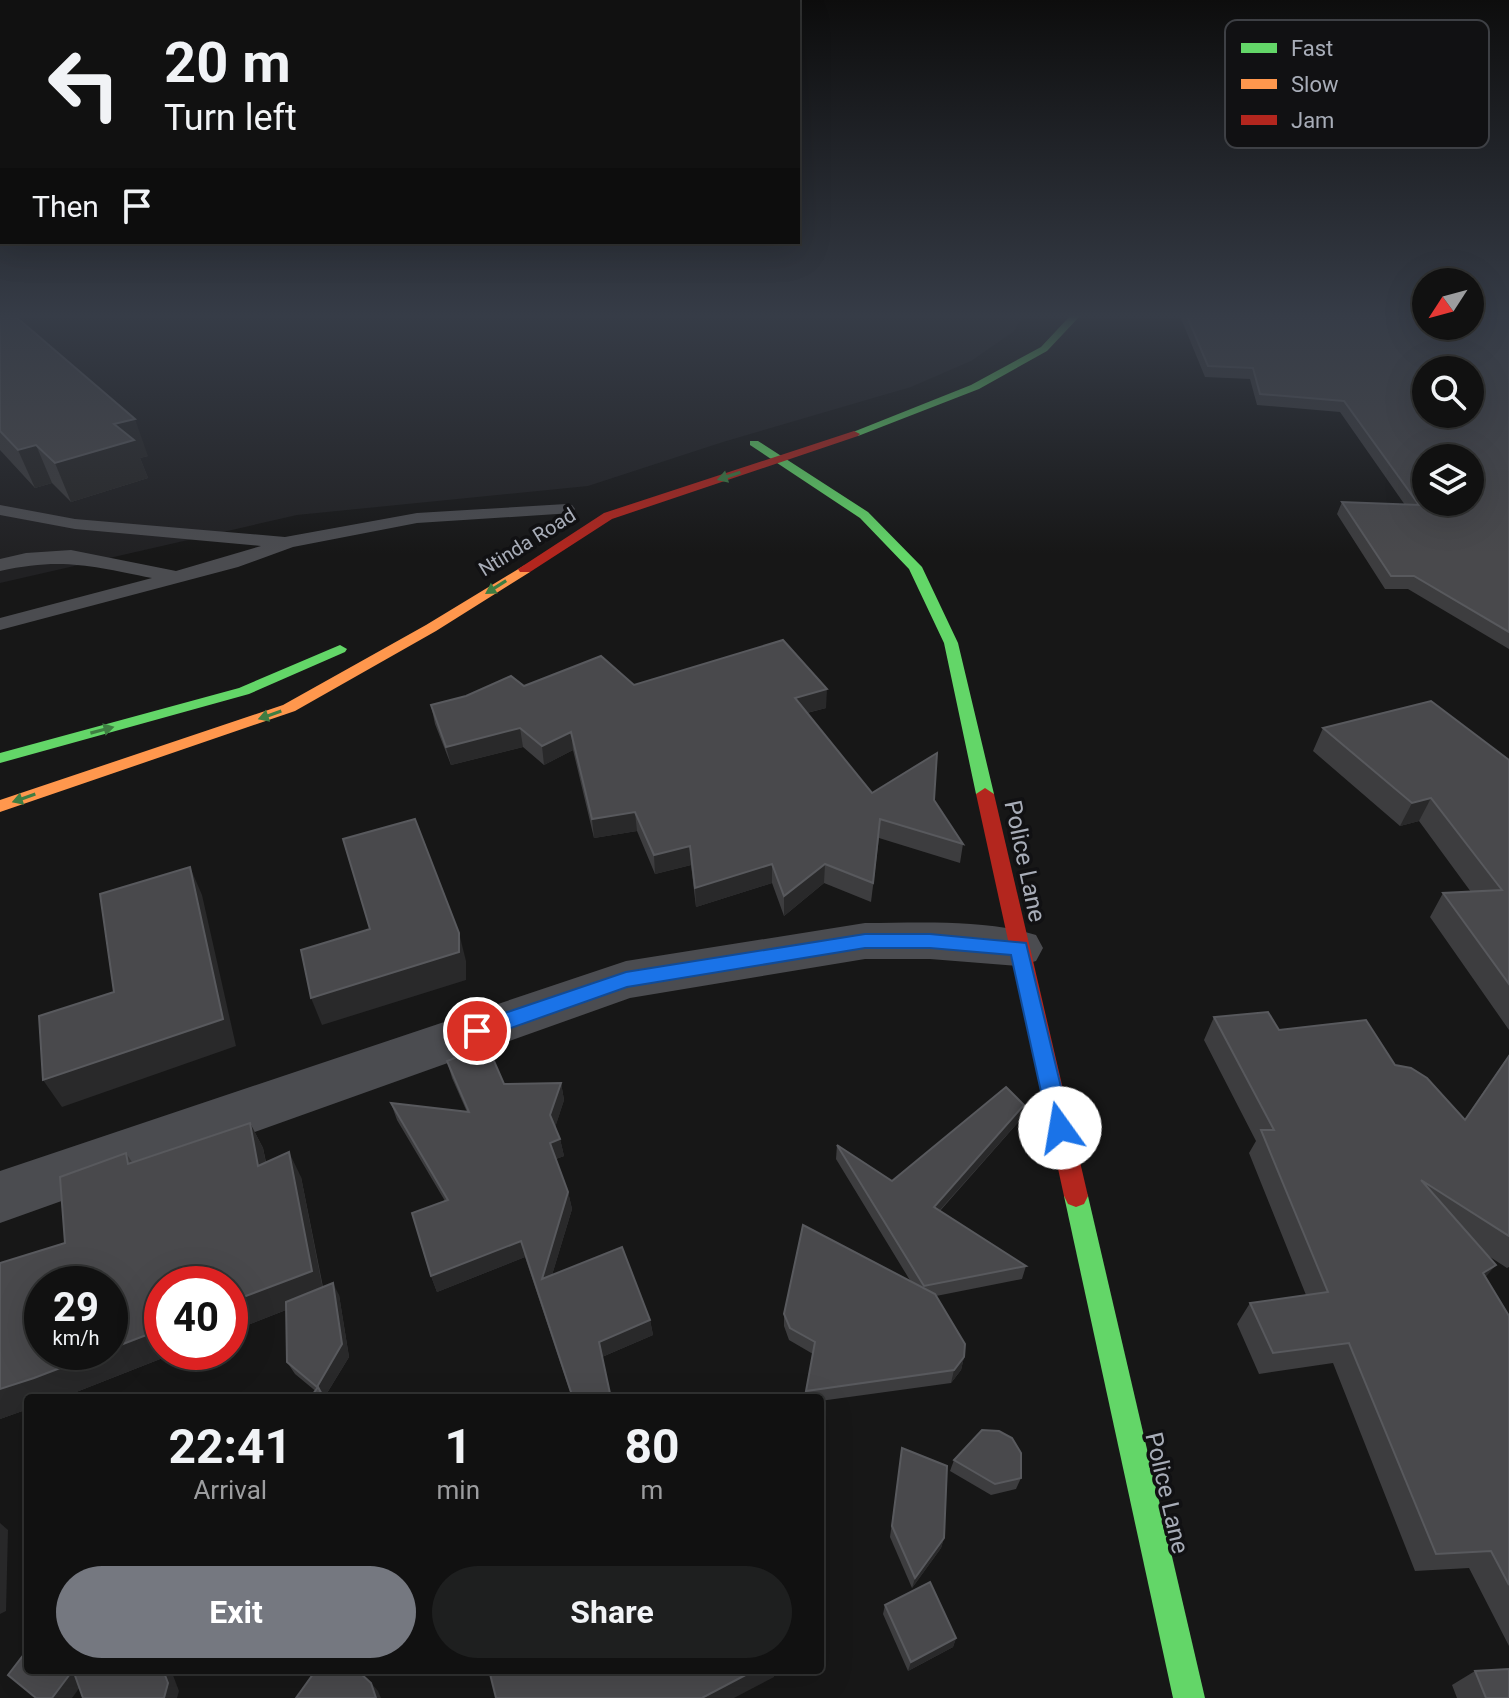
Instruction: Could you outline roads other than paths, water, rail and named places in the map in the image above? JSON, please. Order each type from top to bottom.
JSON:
[{"type":"main road","name":"Ntinda Road","points":[[0,806],[289,708],[431,628],[608,516],[876,426],[954,395]]},
{"type":"main road","name":"Police Lane","points":[[783,434],[747,446],[780,459],[864,515],[915,567],[951,643],[1189,1698]]},
{"type":"main road","name":"Ntinda Road","points":[[539,526],[573,506]]},
{"type":"main road","points":[[0,758],[244,691],[309,665],[358,640]]},
{"type":"street","points":[[0,1197],[626,980],[865,941],[930,941],[1019,948]]},
{"type":"lane","points":[[0,624],[231,563],[289,542],[417,518],[573,506]]},
{"type":"lane","points":[[0,510],[75,524],[289,542]]},
{"type":"lane","points":[[0,565],[26,559],[71,556],[178,577]]}]
